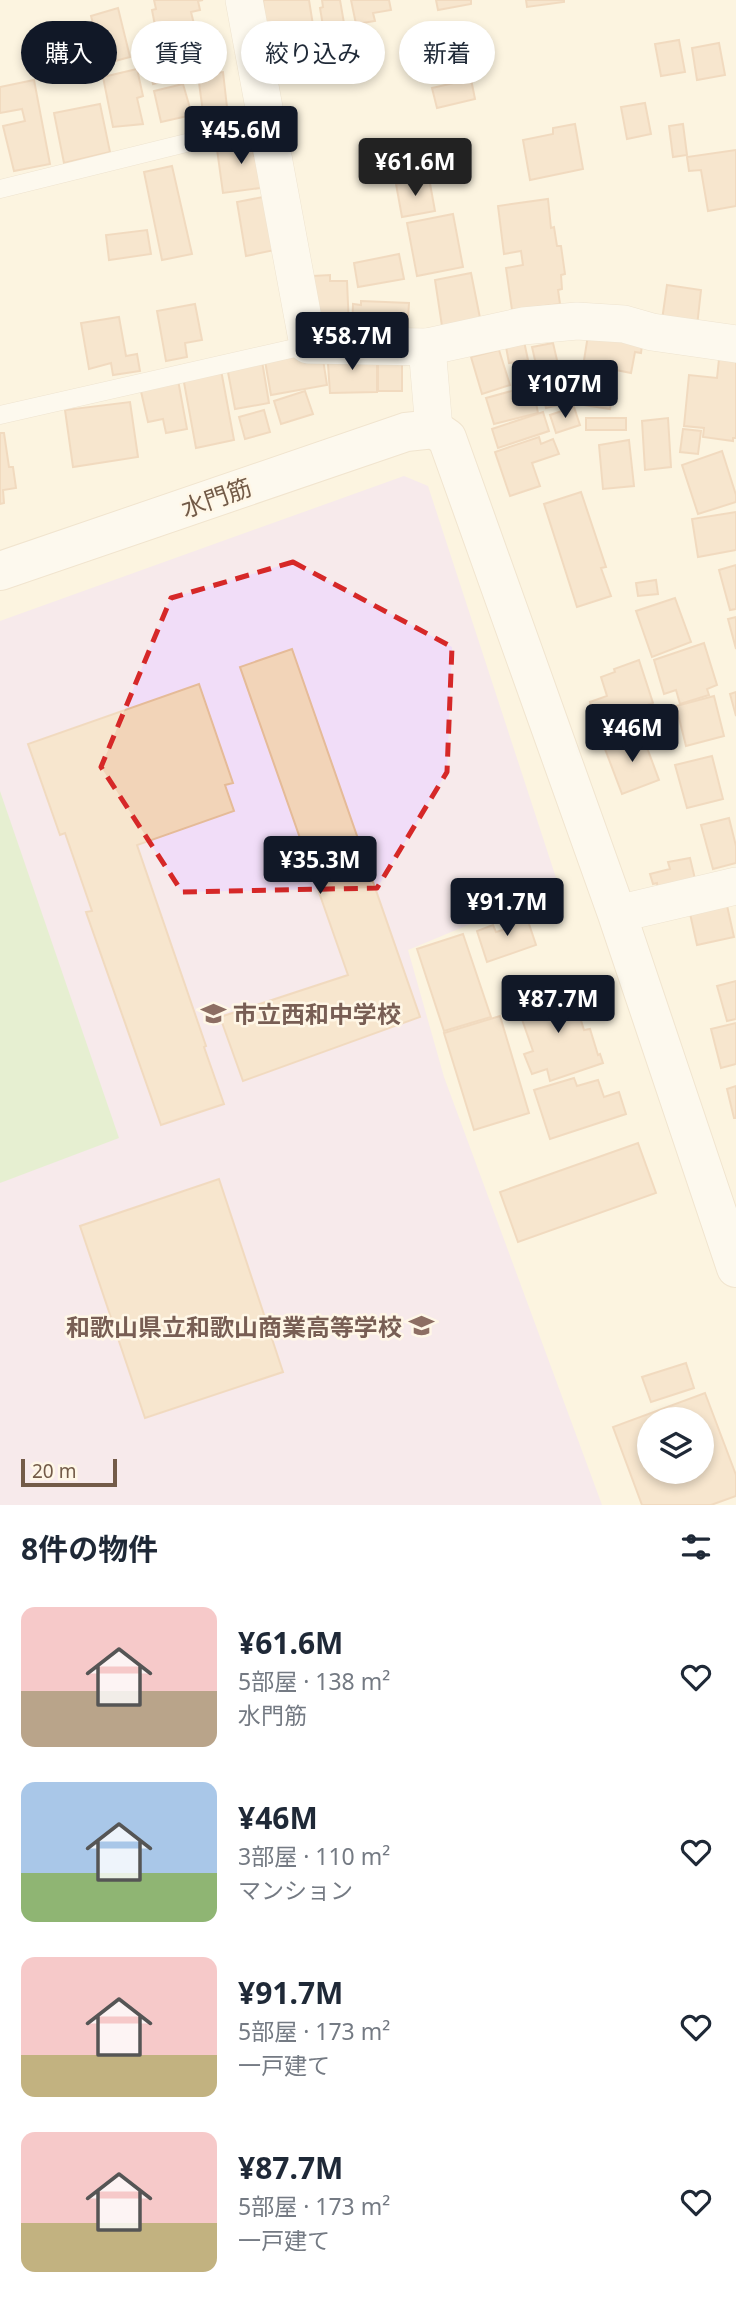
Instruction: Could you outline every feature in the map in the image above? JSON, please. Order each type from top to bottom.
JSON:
[{"type":"street","points":[[244,0],[308,345],[426,347],[523,326],[577,321],[624,324],[652,332],[736,344]]},
{"type":"street","points":[[426,347],[434,429],[447,438],[457,460],[617,914],[725,1201],[736,1268]]},
{"type":"street","name":"水門筋","points":[[0,571],[406,432],[434,429]]},
{"type":"street","points":[[617,914],[736,886]]},
{"type":"lane","points":[[0,189],[267,123]]},
{"type":"lane","points":[[0,415],[308,345]]},
{"type":"highlighted area","points":[[293,562],[452,647],[447,772],[377,888],[182,892],[101,767],[171,598]]},
{"type":"shaded area","name":"市立西和中学校","points":[[404,476],[428,486],[559,887],[408,950],[444,1077],[602,1505],[0,1505],[0,621]]},
{"type":"green space","points":[[0,791],[119,1138],[0,1183]]},
{"type":"building","points":[[154,0],[203,0],[198,1],[200,10],[191,12],[193,21],[154,21],[152,10],[156,9]]},
{"type":"building","points":[[263,0],[309,0],[312,21],[265,21]]},
{"type":"building","points":[[322,0],[340,0],[344,21],[322,21],[320,8],[323,7]]},
{"type":"building","points":[[351,0],[389,0],[391,10],[373,13],[375,21],[355,21]]},
{"type":"building","points":[[436,0],[471,0],[471,4],[438,10]]},
{"type":"building","points":[[526,0],[564,0],[564,2],[527,7]]},
{"type":"building","points":[[118,8],[130,57],[117,60],[117,21],[92,21],[91,16]]},
{"type":"building","points":[[679,40],[685,72],[661,76],[655,44]]},
{"type":"building","points":[[719,43],[725,75],[697,80],[692,48]]},
{"type":"building","points":[[131,70],[131,84],[140,84],[143,96],[137,98],[143,124],[113,127],[104,84],[117,84],[117,74]]},
{"type":"building","points":[[21,83],[35,84],[50,164],[14,171],[3,126],[25,121],[22,109],[0,113],[0,87]]},
{"type":"building","points":[[183,84],[192,115],[161,122],[154,91]]},
{"type":"building","points":[[199,84],[224,84],[228,116],[204,120]]},
{"type":"building","points":[[449,84],[472,84],[475,99],[437,108],[432,88]]},
{"type":"building","points":[[645,103],[651,134],[627,139],[621,107]]},
{"type":"building","points":[[100,104],[110,152],[64,163],[54,113]]},
{"type":"building","points":[[575,124],[583,169],[530,180],[523,140],[553,134],[553,128]]},
{"type":"building","points":[[683,124],[687,155],[673,157],[669,126]]},
{"type":"building","points":[[251,137],[254,156],[264,155],[268,187],[223,193],[216,142]]},
{"type":"building","points":[[736,150],[736,206],[708,211],[701,170],[689,171],[687,157]]},
{"type":"building","points":[[172,166],[192,254],[162,260],[144,172]]},
{"type":"building","points":[[429,178],[435,211],[402,217],[396,184]]},
{"type":"building","points":[[279,194],[289,247],[246,256],[237,202]]},
{"type":"building","points":[[548,199],[551,228],[554,227],[557,246],[561,246],[565,274],[561,275],[562,289],[558,290],[560,304],[512,310],[506,268],[523,265],[521,251],[504,254],[498,206]]},
{"type":"building","points":[[453,214],[463,267],[417,276],[407,223]]},
{"type":"building","points":[[147,230],[151,254],[109,260],[106,235]]},
{"type":"building","points":[[399,254],[404,279],[358,287],[354,263]]},
{"type":"building","points":[[471,273],[480,318],[442,326],[435,280]]},
{"type":"building","points":[[330,275],[330,281],[347,281],[349,327],[317,328],[313,276]]},
{"type":"building","points":[[667,285],[701,290],[697,326],[662,320]]},
{"type":"building","points":[[361,301],[409,303],[407,336],[352,333],[353,304],[361,305]]},
{"type":"building","points":[[195,304],[202,340],[185,343],[187,357],[166,361],[157,311]]},
{"type":"building","points":[[119,317],[126,356],[137,354],[140,371],[113,375],[111,363],[89,369],[81,323]]},
{"type":"building","points":[[589,329],[643,338],[641,353],[635,352],[631,373],[616,370],[610,409],[577,404]]},
{"type":"building","points":[[522,332],[528,360],[509,363],[504,336]]},
{"type":"building","points":[[553,343],[567,403],[546,408],[532,347]]},
{"type":"building","points":[[327,350],[377,353],[377,392],[330,393]]},
{"type":"building","points":[[499,350],[510,385],[482,394],[471,357]]},
{"type":"building","points":[[322,353],[327,385],[271,395],[265,361]]},
{"type":"building","points":[[402,354],[402,391],[378,391],[378,355]]},
{"type":"building","points":[[719,359],[736,361],[736,438],[733,438],[733,441],[703,437],[704,428],[684,426],[689,375],[717,378]]},
{"type":"building","points":[[262,361],[269,403],[235,409],[227,367]]},
{"type":"building","points":[[221,370],[234,440],[196,448],[183,377]]},
{"type":"building","points":[[178,380],[187,429],[166,433],[163,419],[148,422],[140,387]]},
{"type":"building","points":[[515,390],[517,401],[523,399],[526,405],[536,403],[538,413],[494,424],[486,398]]},
{"type":"building","points":[[305,391],[313,414],[281,424],[274,401]]},
{"type":"building","points":[[130,402],[138,457],[73,467],[65,410]]},
{"type":"building","points":[[574,407],[580,425],[556,433],[550,415]]},
{"type":"building","points":[[264,410],[270,432],[245,439],[239,417]]},
{"type":"building","points":[[543,412],[549,431],[498,448],[492,429]]},
{"type":"building","points":[[586,418],[626,418],[626,430],[586,430]]},
{"type":"building","points":[[668,418],[671,467],[645,470],[642,421]]},
{"type":"building","points":[[683,429],[701,431],[698,454],[680,452]]},
{"type":"building","points":[[0,433],[4,433],[9,467],[13,467],[16,488],[3,490],[4,503],[0,504]]},
{"type":"building","points":[[539,437],[541,444],[553,439],[559,454],[532,463],[540,486],[510,496],[495,452]]},
{"type":"building","points":[[629,440],[634,486],[603,489],[599,445]]},
{"type":"building","points":[[722,451],[736,502],[698,514],[682,465]]},
{"type":"building","points":[[581,492],[606,567],[601,568],[611,596],[577,607],[544,504]]},
{"type":"building","points":[[736,512],[736,550],[698,557],[692,519]]},
{"type":"building","points":[[736,565],[736,609],[730,610],[719,570]]},
{"type":"building","points":[[656,580],[658,594],[638,596],[636,583]]},
{"type":"building","points":[[675,598],[691,642],[652,657],[636,611]]},
{"type":"building","points":[[736,617],[736,649],[728,619]]},
{"type":"building","points":[[704,643],[717,685],[707,689],[709,695],[680,704],[676,690],[664,694],[654,660]]},
{"type":"building","points":[[292,649],[420,1017],[243,1081],[220,1017],[348,975],[240,667]]},
{"type":"building","points":[[639,660],[653,703],[596,723],[590,702],[607,696],[601,677]]},
{"type":"building","name":"市立西和中学校","points":[[199,684],[233,783],[225,785],[234,811],[137,845],[224,1104],[161,1125],[86,912],[92,911],[65,833],[60,835],[28,744]]},
{"type":"building","points":[[736,692],[736,716],[730,694]]},
{"type":"building","points":[[714,696],[724,736],[686,746],[676,706]]},
{"type":"building","points":[[642,734],[659,780],[622,794],[605,749]]},
{"type":"building","points":[[712,756],[723,799],[687,808],[675,765]]},
{"type":"building","points":[[729,818],[736,846],[736,863],[713,869],[701,825]]},
{"type":"building","points":[[690,858],[696,883],[658,891],[657,883],[653,884],[650,874],[670,869],[668,862]]},
{"type":"building","points":[[726,901],[734,937],[697,945],[689,909]]},
{"type":"building","points":[[525,912],[536,945],[487,962],[477,931],[493,925],[496,932],[506,929],[503,920]]},
{"type":"building","points":[[463,934],[491,1017],[444,1031],[417,949]]},
{"type":"building","points":[[736,981],[736,1019],[727,1021],[717,986]]},
{"type":"building","points":[[574,985],[584,1013],[579,1014],[584,1030],[590,1029],[603,1063],[550,1081],[547,1069],[532,1074],[524,1054],[533,1051],[517,1005]]},
{"type":"building","points":[[500,1016],[529,1113],[474,1130],[444,1033]]},
{"type":"building","points":[[736,1023],[736,1064],[721,1068],[711,1029]]},
{"type":"building","points":[[574,1078],[577,1086],[598,1080],[604,1097],[619,1092],[626,1114],[550,1139],[534,1090]]},
{"type":"building","points":[[736,1086],[736,1118],[734,1118],[727,1089]]},
{"type":"building","points":[[638,1143],[656,1193],[518,1242],[500,1192]]},
{"type":"building","points":[[219,1179],[283,1372],[145,1418],[80,1226]]},
{"type":"building","points":[[686,1363],[694,1388],[651,1402],[642,1377]]},
{"type":"building","points":[[705,1393],[710,1407],[667,1407]]},
{"type":"building","points":[[714,1417],[736,1475],[736,1496],[711,1505],[642,1505],[613,1427],[637,1418],[637,1484],[714,1484]]},
{"type":"place","name":"市立西和中学校","points":[[213,1013]]},
{"type":"place","name":"和歌山県立和歌山商業高等学校","points":[[422,1326]]}]
